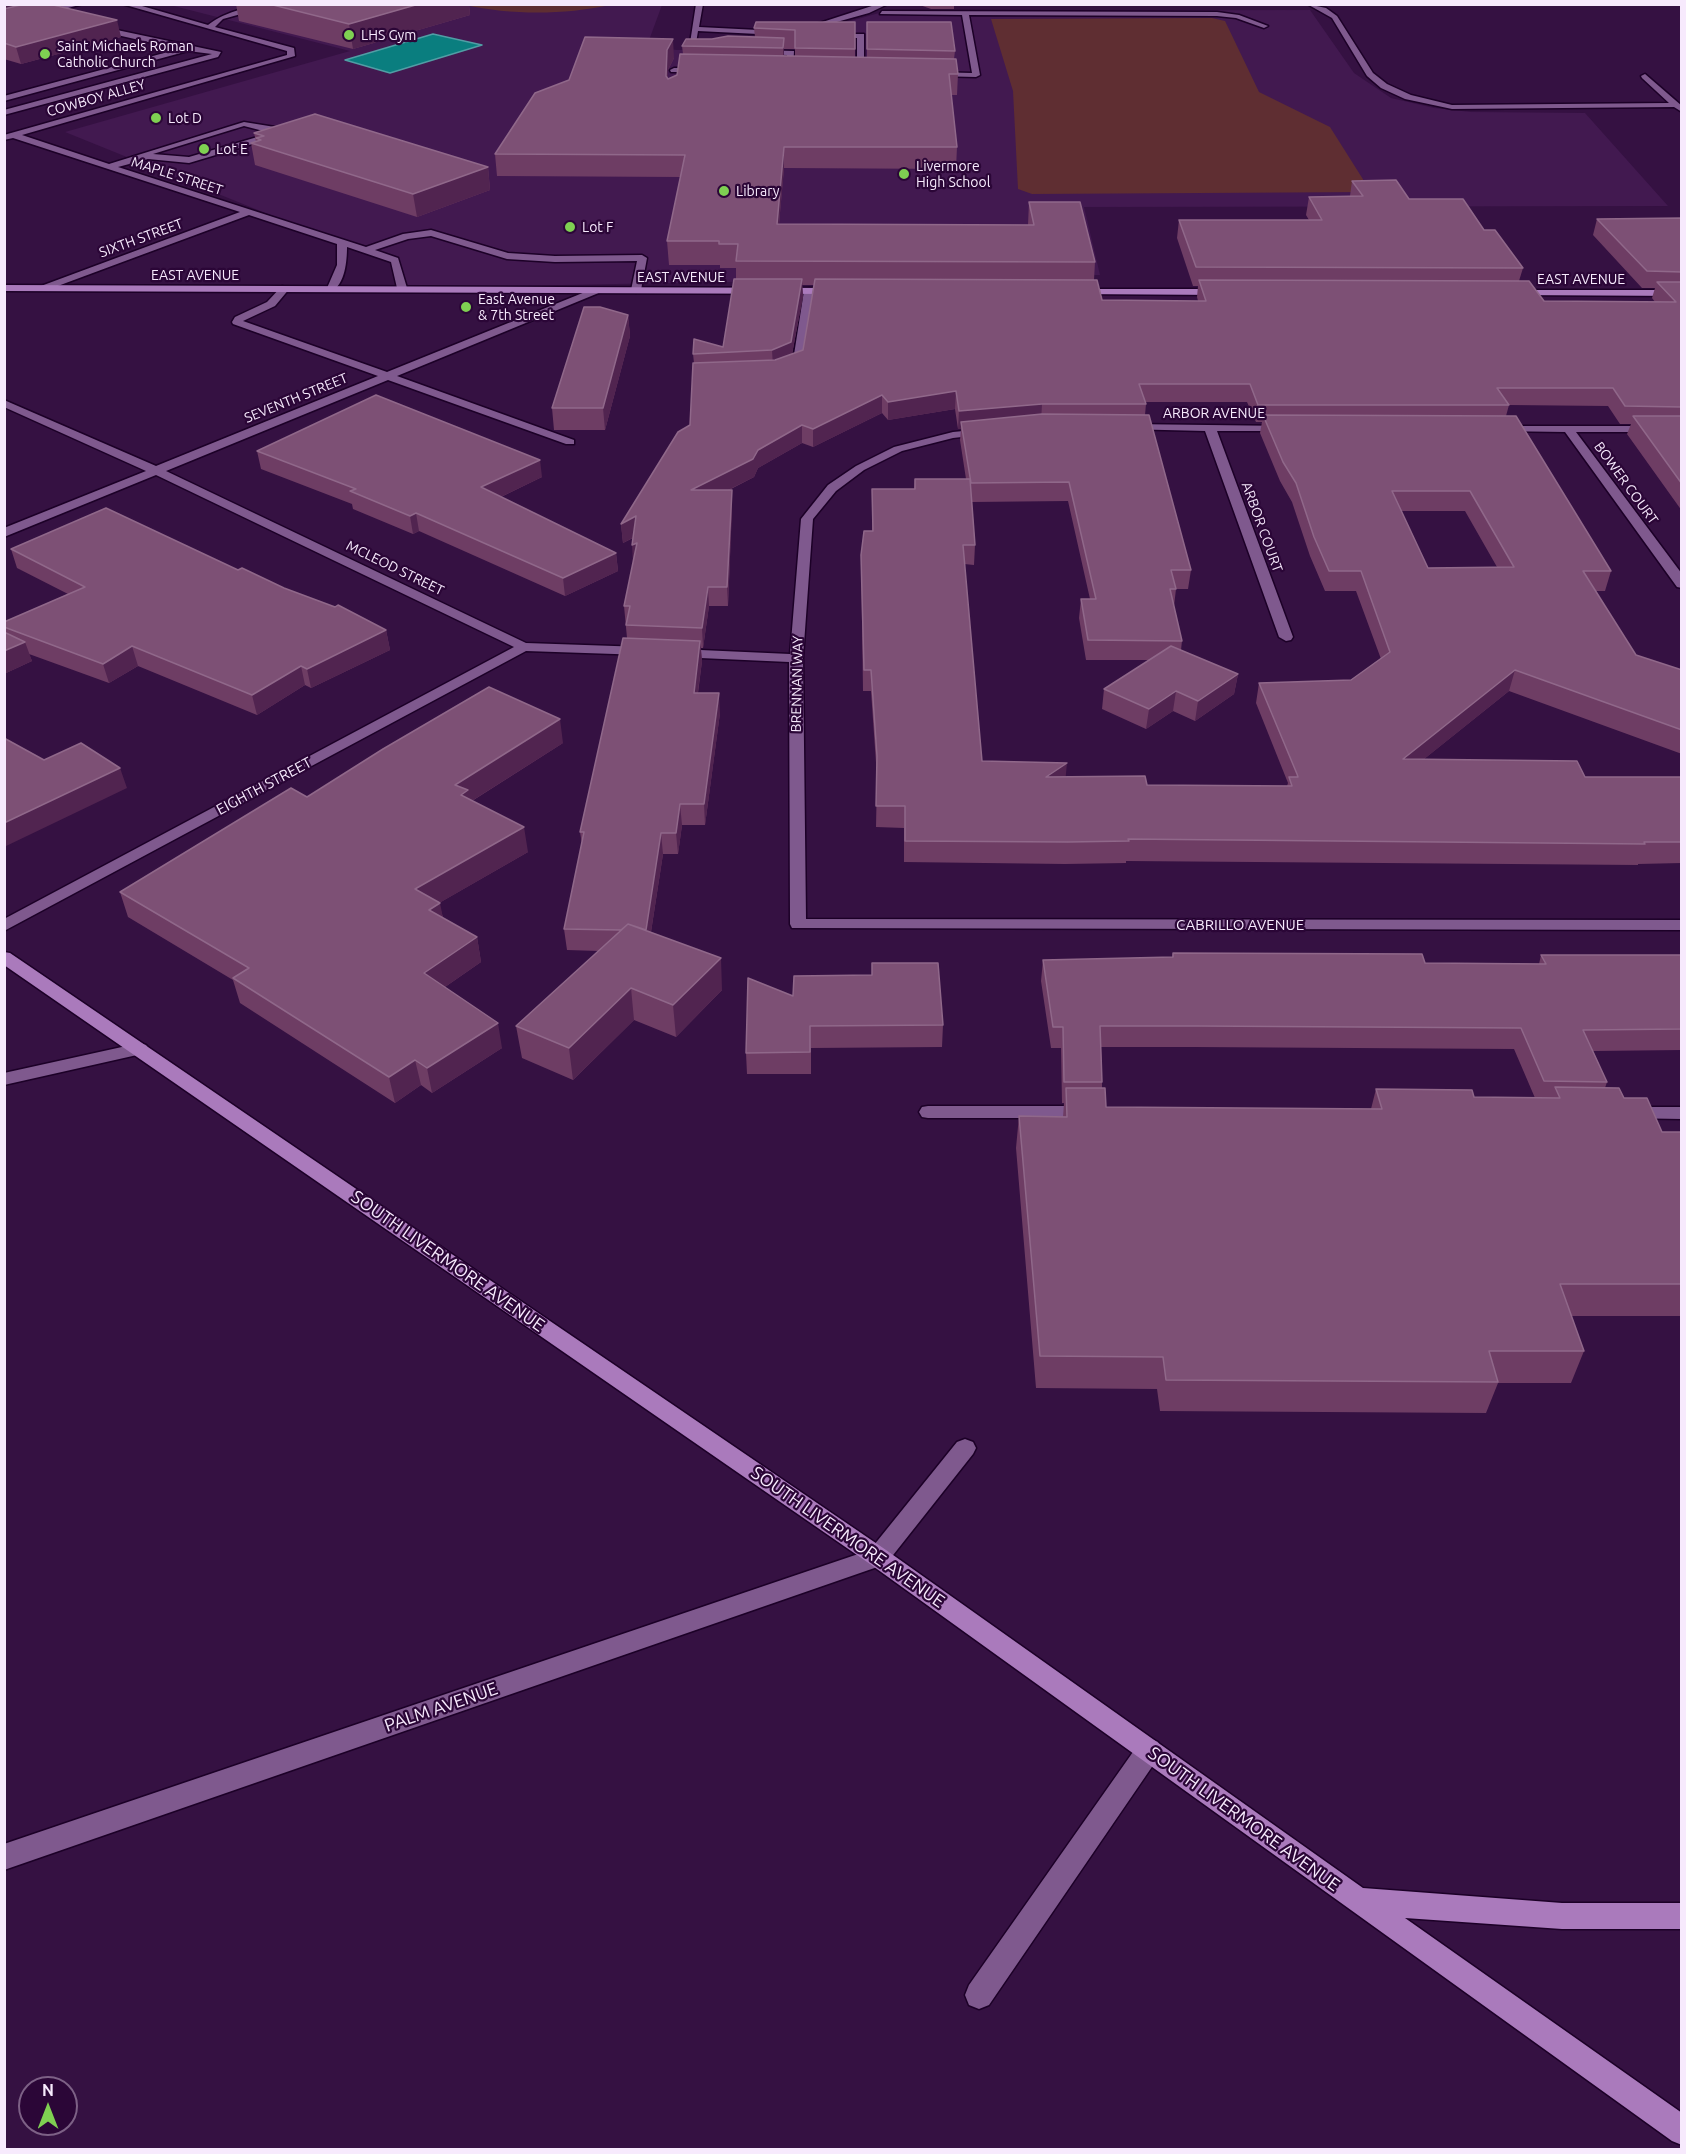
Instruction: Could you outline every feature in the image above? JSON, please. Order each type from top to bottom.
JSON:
[{"type":"main road","name":"EAST AVENUE","points":[[4,288],[845,291]]},
{"type":"main road","points":[[1061,292],[1231,292]]},
{"type":"main road","name":"EAST AVENUE","points":[[1503,293],[1682,292]]},
{"type":"main road","name":"SOUTH LIVERMORE AVENUE","points":[[4,957],[878,1557],[1682,2131]]},
{"type":"main road","points":[[1359,1901],[1563,1916],[1682,1916]]},
{"type":"street","points":[[4,22],[80,4]]},
{"type":"street","name":"COWBOY ALLEY","points":[[7,136],[291,56],[291,50],[125,4]]},
{"type":"street","points":[[209,28],[220,18],[274,4]]},
{"type":"street","points":[[700,4],[691,44],[702,43]]},
{"type":"street","points":[[1310,4],[1324,9],[1335,17],[1370,74],[1384,86],[1408,97],[1452,107],[1679,108]]},
{"type":"street","points":[[800,30],[884,8],[965,13],[1217,14],[1243,17],[1264,26]]},
{"type":"street","points":[[930,74],[976,75],[965,13]]},
{"type":"street","points":[[41,14],[60,19]]},
{"type":"street","points":[[4,113],[215,56],[217,52],[189,49],[93,26]]},
{"type":"street","points":[[696,29],[783,33]]},
{"type":"street","points":[[222,38],[231,34]]},
{"type":"street","points":[[819,36],[861,36],[861,73]]},
{"type":"street","points":[[4,99],[212,42]]},
{"type":"street","points":[[754,52],[791,53],[789,72]]},
{"type":"street","points":[[679,61],[674,75],[710,70]]},
{"type":"street","points":[[777,72],[801,72]]},
{"type":"street","points":[[849,73],[872,74]]},
{"type":"street","points":[[1646,76],[1679,108]]},
{"type":"street","points":[[107,167],[148,156],[189,160],[276,134],[272,129],[244,124],[150,152],[148,156]]},
{"type":"street","name":"MAPLE STREET","points":[[7,136],[395,261],[402,288]]},
{"type":"street","name":"SIXTH STREET","points":[[44,288],[246,213]]},
{"type":"street","points":[[365,251],[406,236],[431,233],[507,256],[555,259],[642,258],[636,290]]},
{"type":"street","points":[[332,288],[342,265],[342,244]]},
{"type":"street","points":[[285,288],[271,304],[237,322],[570,442]]},
{"type":"street","name":"SEVENTH STREET","points":[[4,533],[598,290]]},
{"type":"street","points":[[775,372],[798,363],[809,291]]},
{"type":"street","name":"MCLEOD STREET","points":[[4,403],[157,471],[524,647],[796,657]]},
{"type":"street","name":"ARBOR AVENUE","points":[[1120,427],[1294,428]]},
{"type":"street","name":"ARBOR COURT","points":[[1210,428],[1286,637]]},
{"type":"street","points":[[1485,429],[1682,429]]},
{"type":"street","name":"BOWER COURT","points":[[1568,429],[1682,584]]},
{"type":"street","name":"BRENNAN WAY","points":[[798,924],[796,657],[807,519],[832,488],[860,468],[898,449],[954,435],[997,431]]},
{"type":"street","name":"EIGHTH STREET","points":[[4,926],[524,647]]},
{"type":"street","name":"CABRILLO AVENUE","points":[[798,924],[1682,925]]},
{"type":"street","points":[[4,1079],[140,1049]]},
{"type":"street","points":[[928,1112],[1104,1112]]},
{"type":"street","points":[[1611,1112],[1682,1113]]},
{"type":"street","points":[[878,1557],[965,1448]]},
{"type":"street","name":"PALM AVENUE","points":[[4,1857],[878,1557]]},
{"type":"street","points":[[979,1995],[1149,1750]]},
{"type":"shaded area","name":"Livermore High School","points":[[170,5],[662,5],[648,43],[660,48],[677,50],[703,50],[805,34],[886,11],[1310,10],[1354,73],[1391,98],[1434,108],[1471,112],[1585,113],[1668,206],[1084,207],[1100,275],[402,288],[395,260],[342,244],[65,132],[350,51]]},
{"type":"shaded area","points":[[465,5],[610,5],[574,11],[519,12]]},
{"type":"shaded area","points":[[1212,18],[1225,21],[1259,92],[1330,127],[1371,192],[1032,194],[1018,189],[1013,91],[991,19]]},
{"type":"shaded area","points":[[433,34],[482,45],[390,73],[345,60]]},
{"type":"building","points":[[24,4],[49,4],[117,20],[16,47],[4,43],[4,9]]},
{"type":"building","points":[[269,4],[419,4],[349,24]]},
{"type":"building","points":[[756,22],[855,22],[855,49],[795,48],[795,30],[754,28]]},
{"type":"building","points":[[867,22],[951,22],[955,51],[867,49]]},
{"type":"building","points":[[728,36],[784,38],[783,48],[682,46],[686,39],[712,39]]},
{"type":"building","points":[[585,37],[673,39],[667,50],[666,76],[668,79],[677,75],[680,54],[956,59],[958,74],[949,74],[957,147],[784,147],[777,224],[1034,225],[1029,202],[1080,202],[1095,262],[736,261],[738,244],[719,244],[719,241],[667,241],[685,155],[495,154],[535,93],[569,80]]},
{"type":"building","points":[[315,114],[488,167],[413,194],[251,143],[261,140],[256,138],[264,136],[254,133]]},
{"type":"building","points":[[1396,180],[1409,199],[1463,199],[1484,230],[1495,230],[1523,268],[1196,267],[1179,220],[1322,220],[1309,197],[1363,196],[1352,181]]},
{"type":"building","points":[[1682,218],[1682,272],[1647,271],[1597,219]]},
{"type":"building","points":[[734,279],[802,279],[791,342],[772,350],[693,354],[694,339],[723,347]]},
{"type":"building","points":[[815,279],[1097,280],[1102,300],[1199,301],[1206,301],[1199,280],[1529,281],[1544,301],[1676,302],[1657,282],[1682,282],[1682,407],[1625,406],[1613,388],[1497,388],[1509,405],[1258,405],[1250,384],[1139,384],[1146,404],[1042,404],[959,411],[956,391],[888,402],[882,395],[813,429],[802,425],[758,450],[753,459],[691,490],[732,490],[727,587],[708,587],[702,628],[626,625],[630,606],[624,606],[637,543],[632,545],[636,516],[621,524],[678,432],[690,425],[693,363],[775,360],[803,350]]},
{"type":"building","points":[[584,307],[600,307],[628,315],[603,408],[552,408]]},
{"type":"building","points":[[376,395],[540,460],[481,487],[616,553],[563,578],[416,513],[410,516],[350,491],[356,489],[257,451]]},
{"type":"building","points":[[1042,414],[1149,415],[1191,570],[1171,570],[1176,589],[1170,589],[1182,641],[1088,640],[1081,599],[1096,599],[1069,482],[971,483],[961,422]]},
{"type":"building","points":[[1263,415],[1516,416],[1611,571],[1583,571],[1636,655],[1682,670],[1682,730],[1515,670],[1403,759],[1577,761],[1585,777],[1682,777],[1682,842],[1644,842],[1645,844],[1128,839],[1129,841],[1068,842],[905,841],[905,806],[876,806],[877,756],[871,670],[864,670],[861,555],[864,531],[873,531],[872,489],[915,489],[915,479],[970,479],[975,545],[963,545],[982,761],[1067,763],[1046,777],[1145,776],[1147,785],[1292,786],[1289,777],[1298,777],[1259,683],[1351,680],[1390,652],[1361,571],[1329,571],[1314,537],[1296,483],[1283,462]],"holes":[[[1392,491],[1470,491],[1514,567],[1428,568]]]},
{"type":"building","points":[[1633,416],[1682,416],[1682,484]]},
{"type":"building","points":[[106,508],[238,570],[242,568],[284,588],[335,607],[338,605],[386,630],[307,669],[301,666],[252,695],[132,646],[103,664],[4,627],[4,622],[85,587],[11,549]]},
{"type":"building","points":[[4,632],[25,642],[4,651]]},
{"type":"building","points":[[623,638],[700,641],[694,693],[719,693],[704,804],[680,804],[676,833],[661,833],[646,930],[628,924],[621,930],[564,929],[584,832],[580,832]]},
{"type":"building","points":[[1171,646],[1238,674],[1198,701],[1176,691],[1149,709],[1104,689]]},
{"type":"building","points":[[489,687],[560,719],[455,785],[468,790],[461,795],[524,827],[415,889],[440,903],[429,910],[477,937],[424,973],[498,1023],[427,1068],[415,1060],[389,1077],[233,978],[249,968],[120,892],[291,788],[307,797]]},
{"type":"building","points":[[4,738],[44,760],[81,743],[120,768],[4,823]]},
{"type":"building","points":[[628,924],[721,958],[673,1005],[631,988],[569,1048],[516,1026]]},
{"type":"building","points":[[1173,953],[1422,954],[1425,963],[1546,964],[1541,955],[1682,955],[1682,1029],[1583,1030],[1607,1082],[1544,1081],[1521,1028],[1100,1026],[1102,1082],[1064,1082],[1063,1027],[1053,1027],[1043,960],[1173,957]]},
{"type":"building","points":[[872,963],[938,963],[943,1025],[810,1026],[810,1052],[746,1053],[748,978],[793,996],[794,976],[872,975]]},
{"type":"building","points":[[1555,1087],[1619,1088],[1624,1098],[1647,1098],[1662,1132],[1682,1132],[1682,1284],[1560,1284],[1584,1351],[1489,1351],[1498,1382],[1166,1380],[1163,1357],[1040,1356],[1019,1116],[1067,1117],[1066,1088],[1105,1088],[1106,1107],[1382,1109],[1376,1089],[1472,1090],[1474,1097],[1560,1098]]},
{"type":"place","name":"LHS Gym","points":[[349,35]]},
{"type":"place","name":"Saint Michaels Roman Catholic Church","points":[[45,54]]},
{"type":"place","name":"Lot D","points":[[156,118]]},
{"type":"place","name":"Lot E","points":[[204,149]]},
{"type":"place","name":"Livermore High School","points":[[904,174]]},
{"type":"place","name":"Library","points":[[724,191]]},
{"type":"place","name":"Lot F","points":[[570,227]]},
{"type":"place","name":"East Avenue & 7th Street","points":[[466,307]]}]
